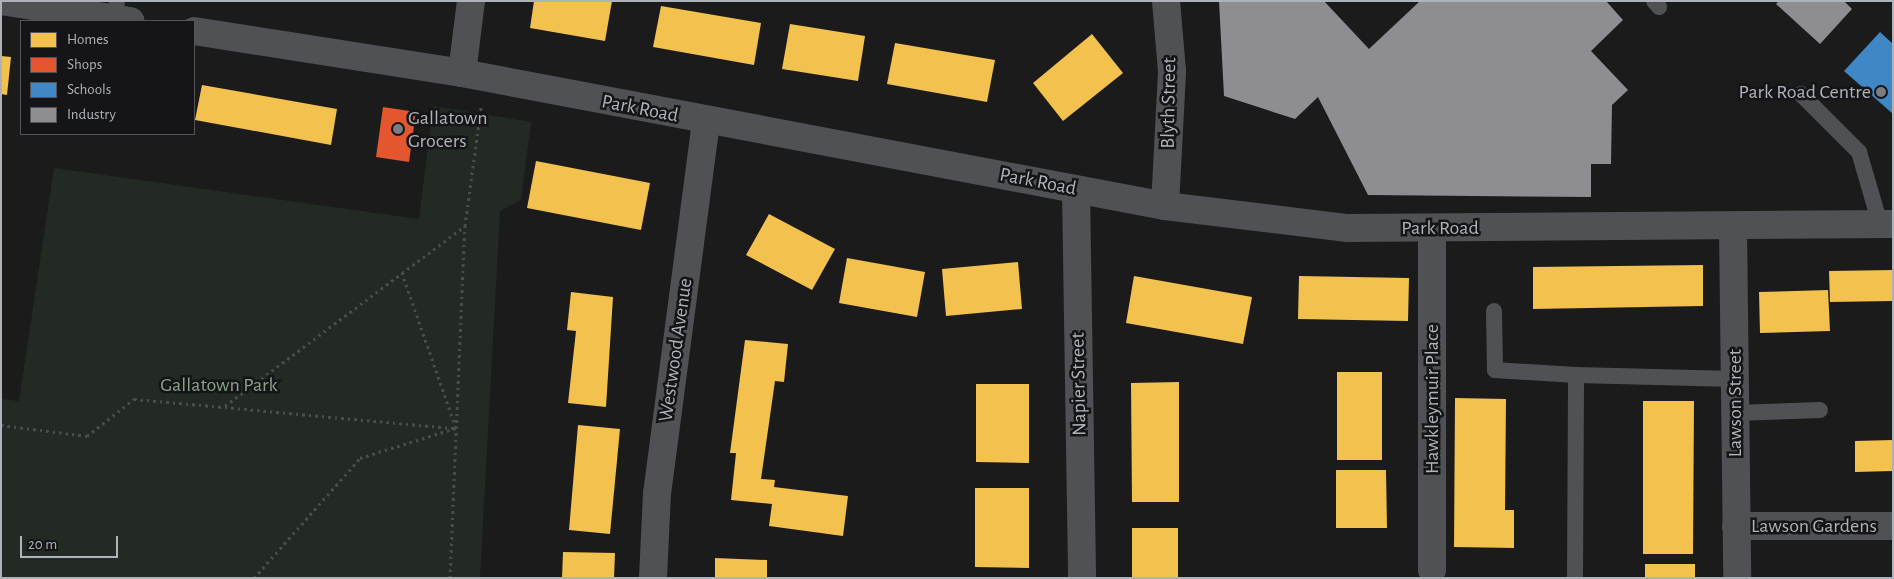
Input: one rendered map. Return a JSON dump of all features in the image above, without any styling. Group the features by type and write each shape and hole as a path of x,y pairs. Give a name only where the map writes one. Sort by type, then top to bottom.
{"street":[{"path":"1,1 120,14"},
{"path":"471,1 474,76"},
{"name":"Blyth Street","path":"1165,206 1172,71 1166,1"},
{"name":"Park Road","path":"195,31 474,76 706,123 1165,206 1348,228 1733,228 1886,224"},
{"name":"Westwood Avenue","path":"653,578 657,494 706,123"},
{"name":"Napier Street","path":"1076,190 1082,578"},
{"name":"Hawkleymuir Place","path":"1432,228 1432,570"},
{"name":"Lawson Street","path":"1733,228 1737,578"},
{"name":"Lawson Gardens","path":"1736,526 1893,526"}],"lane":[{"path":"1801,94 1859,152 1886,224"},
{"path":"1494,311 1495,370 1576,375 1735,379"},
{"path":"1575,578 1576,375"},
{"path":"1735,413 1820,410"}],"path":[{"path":"450,578 465,226 474,76"},
{"path":"224,407 465,226"},
{"path":"402,273 456,428"},
{"path":"1,425 87,436 134,399 456,428"},
{"path":"254,578 360,458 456,428"}],"green space":[{"name":"Gallatown Park","path":"433,106 531,122 521,200 500,211 480,578 1,578 1,399 19,401 54,168 419,219"}],"building: Homes":[{"path":"534,1 612,1 605,41 530,28"},
{"path":"661,6 761,23 754,65 653,47"},
{"path":"790,24 865,36 858,81 782,69"},
{"path":"1092,34 1123,73 1063,121 1033,83"},
{"path":"895,43 995,60 987,102 887,84"},
{"path":"1,56 11,57 7,95 1,94"},
{"path":"202,85 337,109 331,145 195,120"},
{"path":"536,161 650,183 641,230 527,208"},
{"path":"769,214 835,249 812,290 746,255"},
{"path":"847,258 925,272 917,317 839,303"},
{"path":"1018,262 1022,309 946,316 942,269"},
{"path":"1703,265 1703,306 1533,309 1533,267"},
{"path":"1893,270 1893,301 1830,302 1829,271"},
{"path":"1134,276 1252,297 1243,344 1126,323"},
{"path":"1299,276 1409,278 1408,321 1298,319"},
{"path":"1828,290 1830,331 1760,333 1759,292"},
{"path":"571,292 613,297 606,407 568,403 576,331 567,330"},
{"path":"745,340 788,344 784,382 775,381 761,479 775,480 774,487 848,496 843,536 769,526 772,504 731,500 736,453 730,453"},
{"path":"1337,372 1382,372 1382,460 1337,460"},
{"path":"1179,382 1179,502 1132,502 1131,383"},
{"path":"976,384 1029,384 1029,463 976,462"},
{"path":"1455,398 1506,399 1505,510 1514,510 1514,548 1454,547"},
{"path":"1643,401 1694,401 1693,554 1643,554"},
{"path":"578,425 620,429 610,534 569,530"},
{"path":"1893,440 1893,471 1855,472 1855,441"},
{"path":"1336,470 1386,470 1387,528 1336,528"},
{"path":"975,488 1029,488 1029,568 975,567"},
{"path":"1132,528 1178,528 1178,578 1132,578"},
{"path":"563,552 615,553 614,578 562,578"},
{"path":"715,558 767,560 767,578 715,578"},
{"path":"1645,564 1695,564 1695,578 1645,578"}],"building: Shops":[{"path":"383,107 416,112 409,162 376,157"}],"building: Schools":[{"name":"Park Road Centre","path":"1880,32 1893,44 1893,114 1844,71"}],"building: Industry":[{"path":"1219,1 1324,1 1369,49 1420,1 1606,1 1623,20 1591,51 1628,90 1612,105 1611,164 1591,164 1591,197 1368,195 1318,97 1295,119 1224,96"},
{"path":"1779,1 1844,1 1852,9 1820,44 1776,4"}],"place":[{"name":"Park Road Centre","path":"1881,92"},
{"name":"Gallatown Grocers","path":"398,129"}]}
